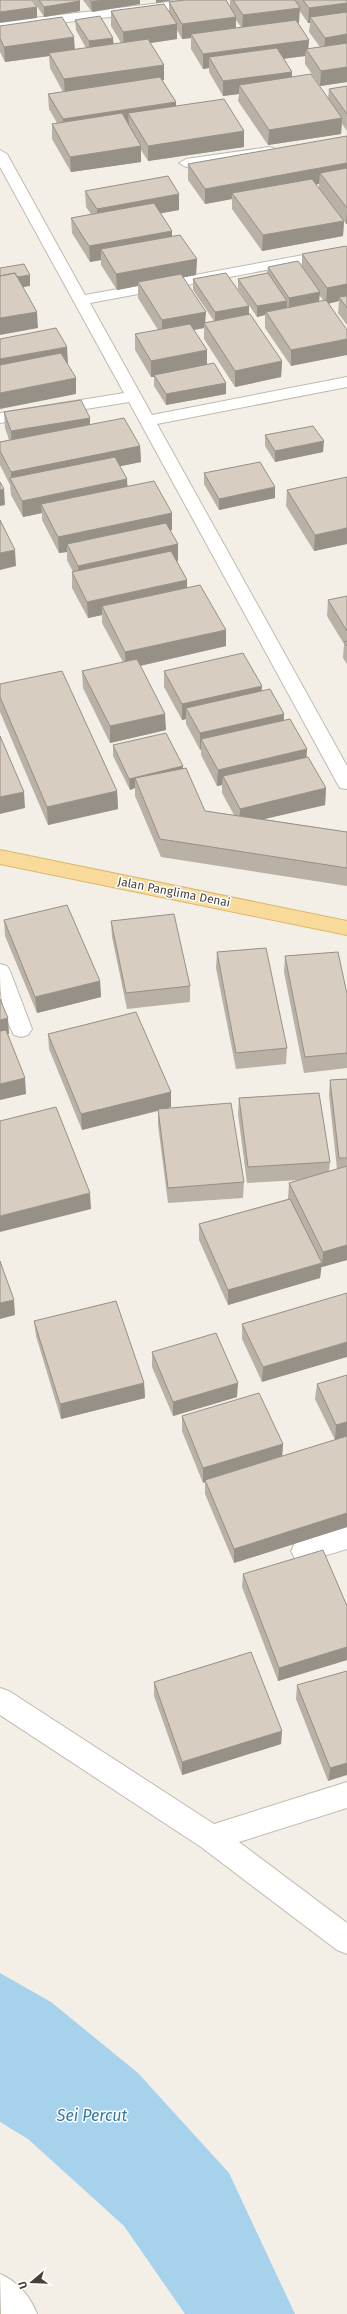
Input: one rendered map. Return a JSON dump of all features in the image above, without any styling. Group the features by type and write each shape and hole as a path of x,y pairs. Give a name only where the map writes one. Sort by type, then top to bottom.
{"main road":[{"name":"Jalan Panglima Denai","path":"0,857 347,928"}],"street":[{"path":"0,26 219,0"},
{"path":"186,163 286,148"},
{"path":"0,154 347,781"},
{"path":"81,300 347,251"},
{"path":"147,421 347,382"},
{"path":"0,418 133,396"},
{"path":"0,971 21,1030"},
{"path":"304,1551 347,1538"},
{"path":"0,1700 211,1838 347,1940"},
{"path":"211,1838 347,1795"},
{"path":"0,2289 22,2314"}],"water":[{"name":"Sei Percut","path":"0,1973 51,2002 138,2073 229,2173 295,2314 185,2314 124,2226 28,2139 0,2122"}],"building":[{"path":"0,0 32,0 37,7 0,12"},
{"path":"39,0 79,0 80,1 44,7"},
{"path":"90,0 102,0 91,2"},
{"path":"185,0 226,0 236,17 182,24 169,2"},
{"path":"233,0 295,0 300,8 243,15"},
{"path":"303,0 347,0 347,3 309,8"},
{"path":"164,4 177,24 123,32 111,11"},
{"path":"347,12 347,34 325,38 310,17"},
{"path":"100,16 113,38 89,41 75,20"},
{"path":"62,17 74,37 4,47 0,38 0,26"},
{"path":"296,20 309,40 203,54 191,34"},
{"path":"148,39 164,65 64,79 49,53"},
{"path":"347,43 347,67 321,71 306,49"},
{"path":"277,48 292,72 223,81 209,57"},
{"path":"311,74 342,118 269,130 239,85"},
{"path":"160,77 176,102 63,119 48,94"},
{"path":"347,86 347,114 329,89"},
{"path":"224,99 244,131 148,146 128,113"},
{"path":"122,113 141,146 70,157 52,124"},
{"path":"347,136 347,163 205,189 188,164"},
{"path":"347,168 347,208 320,173"},
{"path":"168,176 179,194 97,209 85,191"},
{"path":"312,179 344,221 263,235 232,193"},
{"path":"154,203 172,231 89,246 71,218"},
{"path":"180,235 197,259 116,274 101,249"},
{"path":"346,246 347,284 327,288 302,254"},
{"path":"298,261 320,292 289,298 268,267"},
{"path":"24,264 30,275 17,277 15,273 0,276 0,268"},
{"path":"15,273 37,312 0,318 0,276"},
{"path":"226,273 249,306 215,312 193,279"},
{"path":"268,273 287,301 257,306 238,279"},
{"path":"181,274 206,312 162,320 138,282"},
{"path":"347,296 347,308 339,297"},
{"path":"326,300 347,330 347,339 291,350 266,312"},
{"path":"250,314 282,361 235,371 204,323"},
{"path":"190,324 207,350 151,361 135,334"},
{"path":"56,328 67,347 0,359 0,339"},
{"path":"61,353 76,378 0,393 0,365"},
{"path":"214,363 226,383 166,394 154,375"},
{"path":"81,400 90,418 11,431 4,412"},
{"path":"124,418 140,446 11,472 0,451 0,442"},
{"path":"313,426 324,441 275,451 265,435"},
{"path":"115,457 127,479 22,501 10,478"},
{"path":"260,462 275,487 219,499 204,473"},
{"path":"347,477 347,528 315,535 287,490"},
{"path":"154,481 172,513 58,537 41,504"},
{"path":"0,482 4,489 0,490"},
{"path":"0,520 15,550 0,553"},
{"path":"166,523 178,544 78,566 67,544"},
{"path":"171,551 187,580 87,602 72,572"},
{"path":"200,585 226,630 125,652 102,606"},
{"path":"347,596 347,631 328,600"},
{"path":"243,653 262,686 182,704 164,671"},
{"path":"137,659 165,714 110,726 82,671"},
{"path":"62,671 117,791 47,807 0,697 0,684"},
{"path":"270,689 284,714 200,733 186,708"},
{"path":"290,719 307,749 218,770 201,739"},
{"path":"166,733 183,766 129,779 113,745"},
{"path":"0,736 24,792 0,797"},
{"path":"308,757 326,788 240,809 223,776"},
{"path":"186,768 205,811 347,832 347,868 160,839 135,778"},
{"path":"67,905 100,981 35,997 4,920"},
{"path":"174,914 190,986 126,993 111,921"},
{"path":"266,948 287,1048 236,1053 217,952"},
{"path":"338,952 347,994 347,1053 305,1057 285,956"},
{"path":"0,999 8,1018 0,1020"},
{"path":"136,1012 171,1092 81,1114 48,1034"},
{"path":"6,1030 25,1078 0,1084 0,1031"},
{"path":"347,1079 347,1158 339,1158 330,1080"},
{"path":"319,1093 330,1162 248,1167 239,1098"},
{"path":"231,1103 244,1182 168,1188 158,1109"},
{"path":"56,1107 90,1193 0,1216 0,1121"},
{"path":"347,1166 347,1245 323,1252 289,1183"},
{"path":"290,1199 322,1263 228,1290 199,1224"},
{"path":"0,1261 14,1300 0,1303"},
{"path":"347,1293 347,1342 263,1367 242,1324"},
{"path":"116,1301 144,1383 60,1404 34,1321"},
{"path":"216,1333 238,1383 173,1402 152,1352"},
{"path":"347,1375 347,1422 336,1425 317,1384"},
{"path":"259,1393 283,1444 203,1468 182,1416"},
{"path":"347,1436 347,1513 234,1549 205,1480"},
{"path":"323,1550 347,1606 347,1647 279,1668 243,1574"},
{"path":"251,1652 282,1731 182,1762 154,1682"},
{"path":"347,1671 347,1763 330,1768 297,1685"}]}
